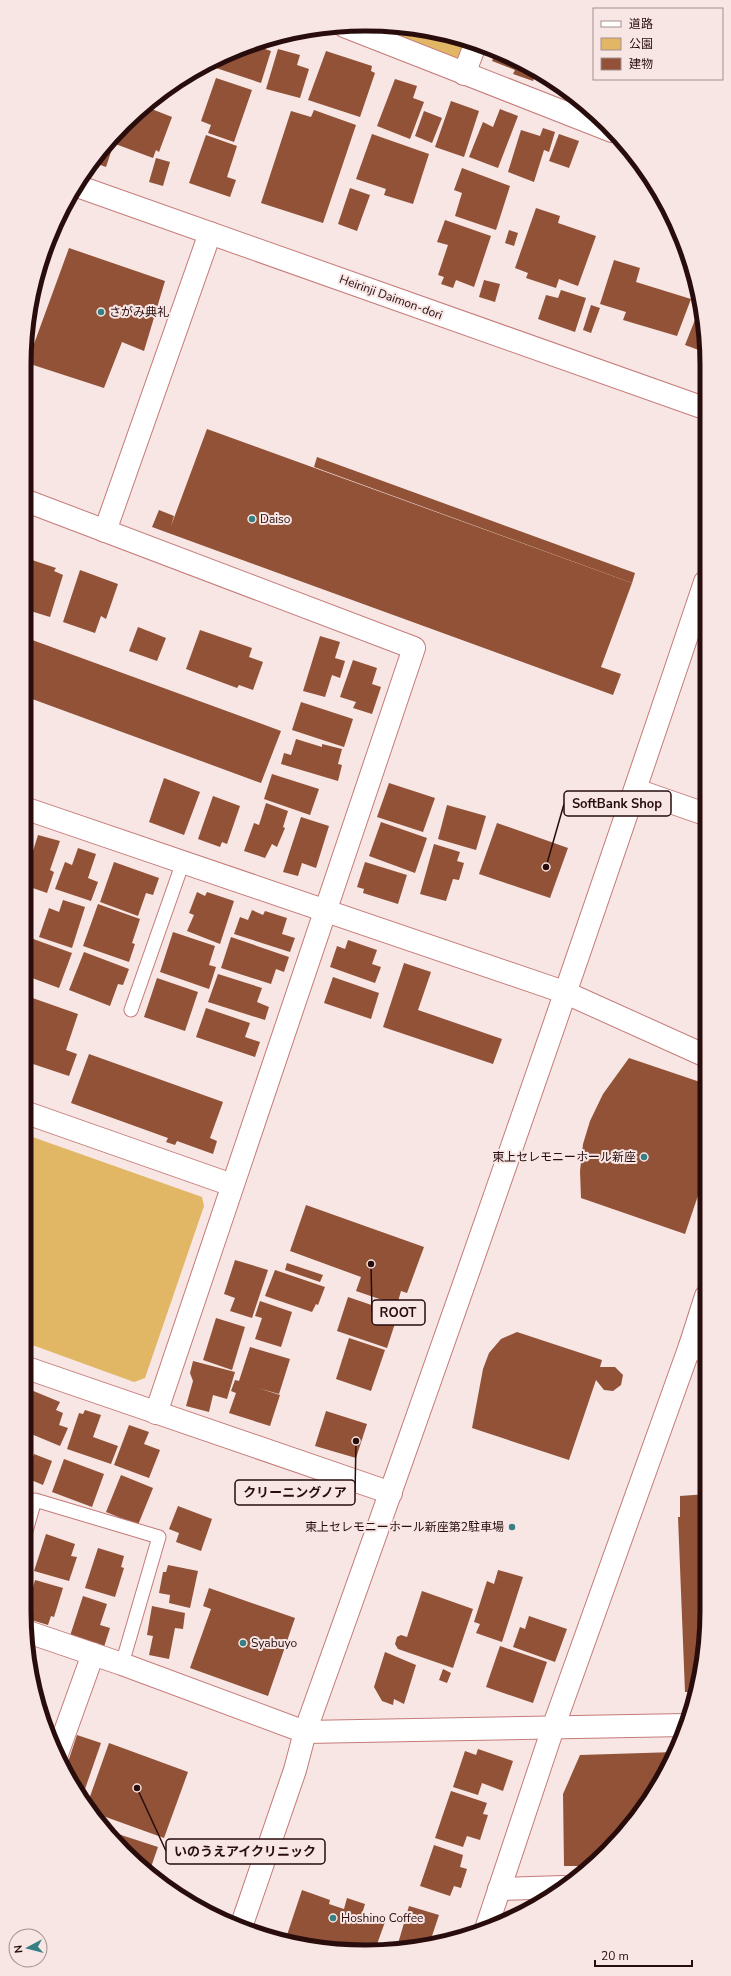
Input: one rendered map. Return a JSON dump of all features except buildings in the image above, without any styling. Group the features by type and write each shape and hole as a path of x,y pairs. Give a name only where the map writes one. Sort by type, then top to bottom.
{"street":[{"path":"357,31 599,126"},
{"path":"464,74 473,49"},
{"name":"Heirinji Daimon-dori","path":"82,188 700,407"},
{"path":"105,531 210,233"},
{"path":"31,503 414,648 156,1413"},
{"path":"243,1922 295,1770 305,1732 391,1493 564,992 636,790 700,597"},
{"path":"636,790 700,812"},
{"path":"31,810 564,992 700,1053"},
{"path":"31,1114 232,1185"},
{"path":"488,1922 553,1728 698,1349 700,1336"},
{"path":"31,1369 391,1493"},
{"path":"32,1633 122,1664 305,1732 680,1725"},
{"path":"60,1747 93,1654"},
{"path":"499,1889 553,1887"}],"lane":[{"path":"131,1010 183,862"},
{"path":"31,1514 35,1500 159,1537 122,1664"}],"green space":[{"path":"357,31 387,32 431,37 473,49 464,74"},
{"path":"31,1136 202,1197 204,1206 145,1378 134,1382 31,1345"}],"place":[{"name":"さがみ典礼","path":"101,312"},
{"name":"Daiso","path":"252,519"},
{"name":"SoftBank Shop","path":"546,867"},
{"name":"東上セレモニーホール新座","path":"644,1157"},
{"name":"ROOT","path":"371,1264"},
{"name":"クリーニングノア","path":"356,1441"},
{"name":"東上セレモニーホール新座第2駐車場","path":"512,1527"},
{"name":"Syabuyo","path":"243,1643"},
{"name":"いのうえアイクリニック","path":"137,1788"},
{"name":"Hoshino Coffee","path":"333,1918"}]}
